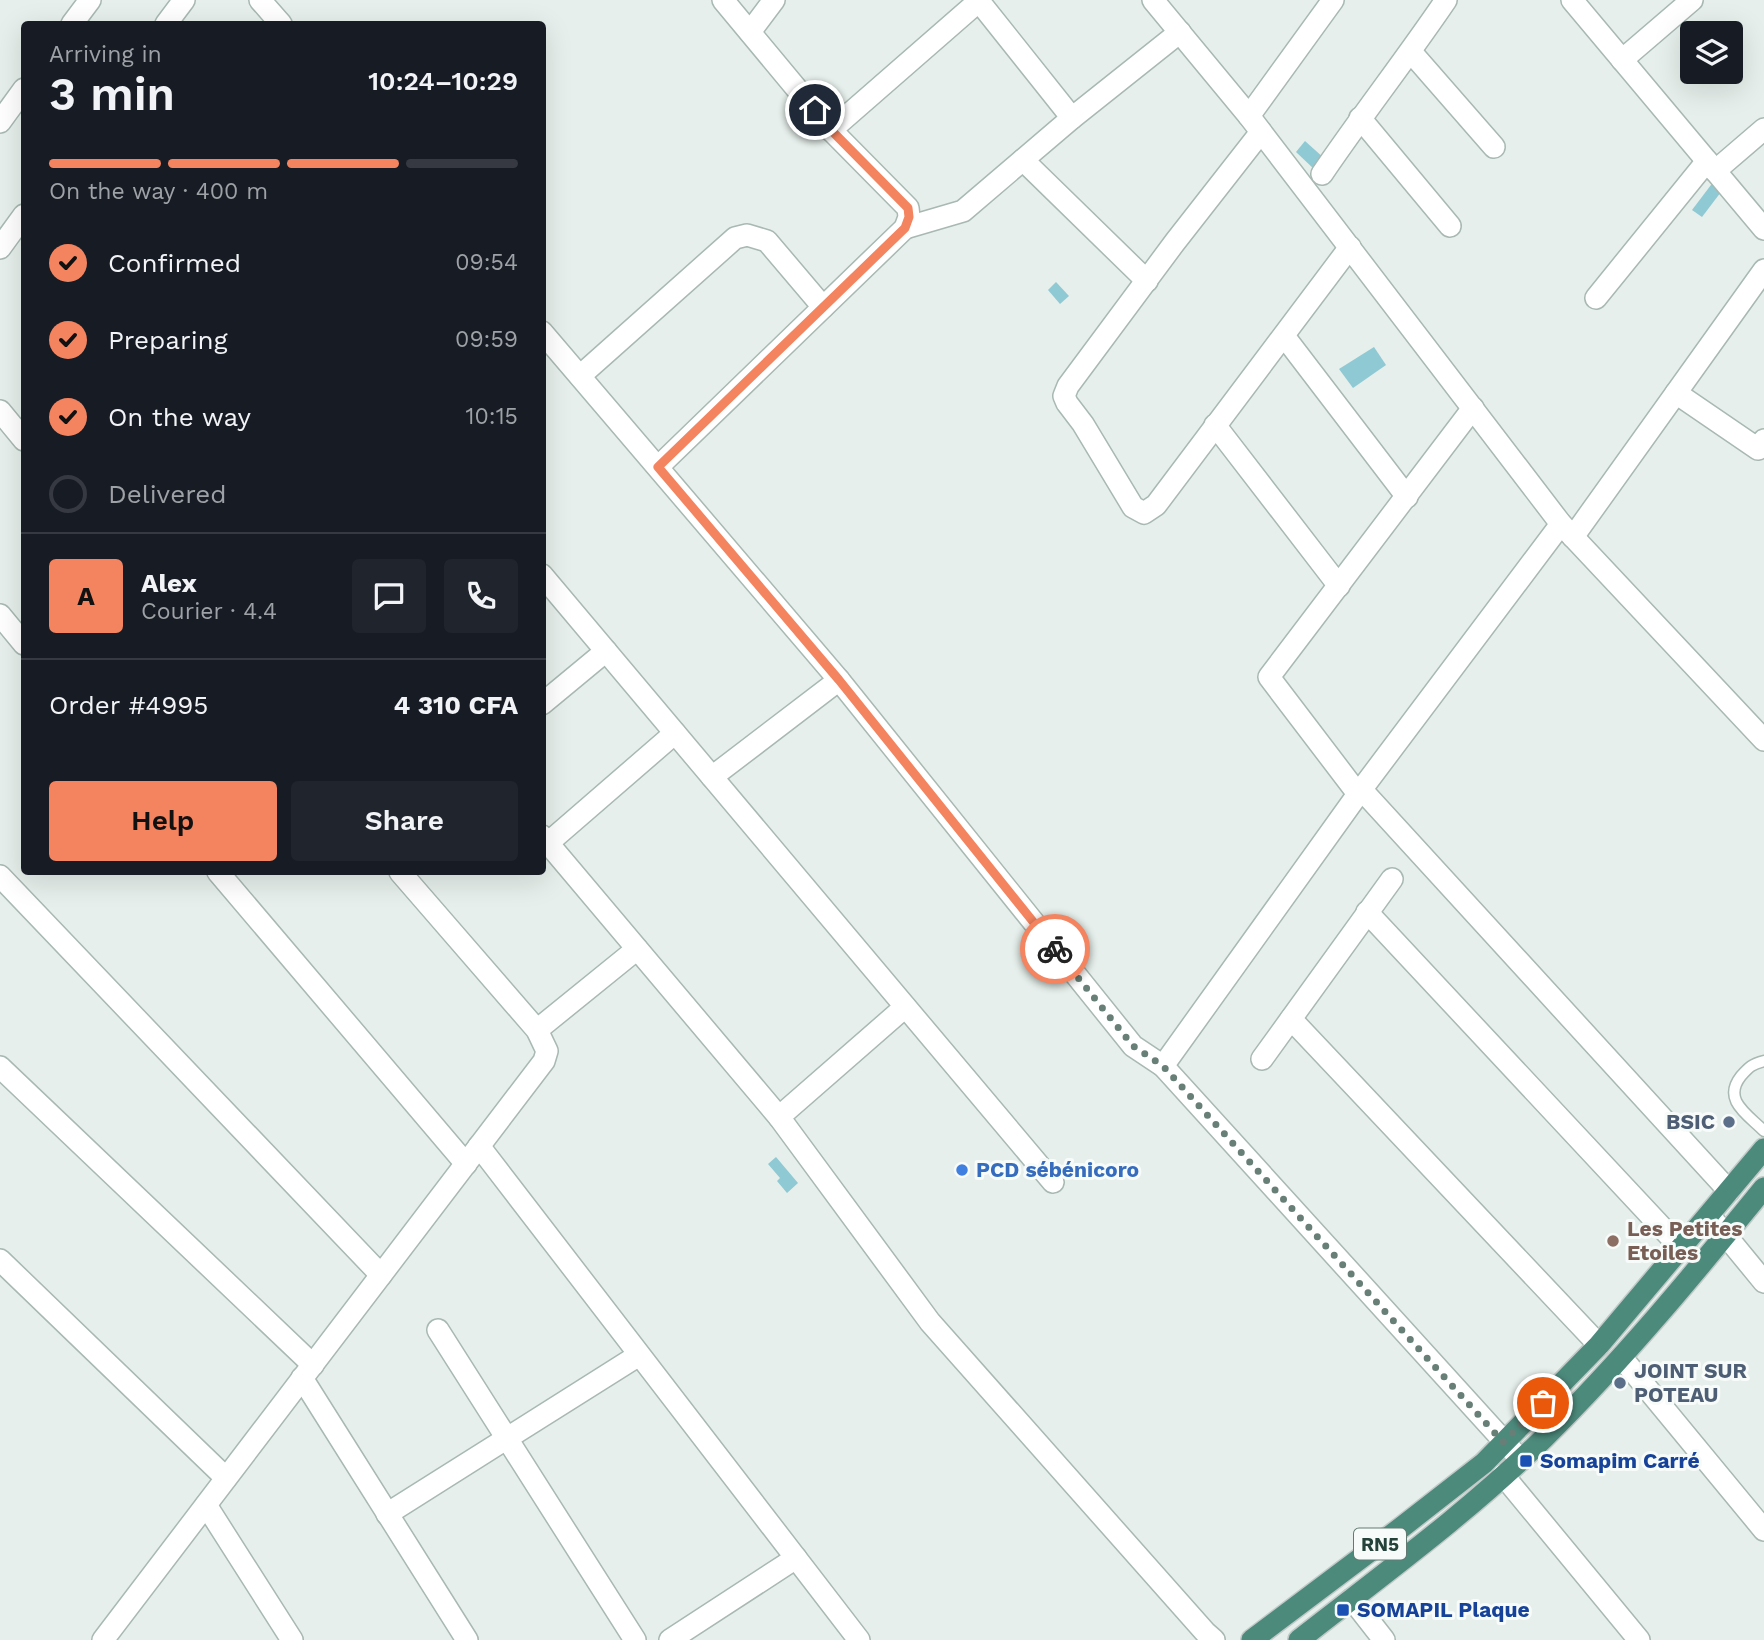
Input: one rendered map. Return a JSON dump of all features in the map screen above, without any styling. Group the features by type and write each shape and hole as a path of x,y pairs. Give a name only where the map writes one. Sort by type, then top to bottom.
{"highway":[{"name":"RN5","path":"1252,1640 1484,1463 1600,1345 1764,1149"},
{"name":"RN5","path":"1299,1640 1419,1548 1521,1460 1622,1358 1764,1188"}],"street":[{"path":"168,21 184,0"},
{"path":"260,0 278,21"},
{"path":"658,467 905,228 909,217 908,208 831,130 723,0"},
{"path":"750,32 774,0"},
{"path":"831,130 979,0 1072,118"},
{"path":"1153,0 1255,124 1567,530 1764,740"},
{"path":"1333,0 1255,124 1146,281 1068,386 1065,396 1067,403 1083,424 1133,507 1144,513 1156,505 1350,247"},
{"path":"1322,174 1446,0"},
{"path":"1572,0 1764,229"},
{"path":"1622,60 1692,0"},
{"path":"74,21 88,1"},
{"path":"905,228 963,211 1072,118 1180,32"},
{"path":"1411,51 1494,148"},
{"path":"0,122 21,93"},
{"path":"1360,118 1450,226"},
{"path":"1596,298 1711,166 1764,129"},
{"path":"1023,160 1146,281"},
{"path":"0,248 21,221"},
{"path":"580,376 735,237 747,235 767,241 823,307"},
{"path":"1163,1066 1359,792 1676,393 1764,270"},
{"path":"1284,336 1407,497"},
{"path":"546,337 839,680 1133,1046 1163,1066 1521,1460"},
{"path":"1676,393 1758,449 1764,440"},
{"path":"1473,408 1269,677 1359,792 1729,1191"},
{"path":"0,411 21,436"},
{"path":"1215,425 1339,586"},
{"path":"546,580 1053,1182"},
{"path":"0,615 21,640"},
{"path":"546,701 606,651"},
{"path":"712,777 839,680"},
{"path":"546,838 675,733"},
{"path":"546,840 779,1118 930,1322 1214,1640"},
{"path":"221,875 466,1164"},
{"path":"107,1638 544,1061 547,1051 537,1030 403,875"},
{"path":"0,876 381,1275"},
{"path":"1262,1059 1392,879"},
{"path":"1367,912 1681,1248"},
{"path":"537,1030 637,949"},
{"path":"779,1118 905,1007"},
{"path":"1291,1019 1600,1345"},
{"path":"0,1067 308,1371 387,1514 467,1640"},
{"path":"479,1146 859,1640"},
{"path":"1709,1215 1764,1282"},
{"path":"0,1260 226,1478"},
{"path":"438,1330 635,1640"},
{"path":"387,1514 639,1355"},
{"path":"1622,1358 1764,1530"},
{"path":"1503,1475 1639,1640"},
{"path":"206,1505 292,1640"},
{"path":"670,1640 796,1558"},
{"path":"1352,1599 1384,1640"}],"lane":[{"path":"1764,1061 1751,1064 1734,1085 1733,1092 1736,1103 1764,1131"}],"water":[{"path":"1305,141 1325,159 1315,170 1296,152"},
{"path":"1714,181 1724,188 1702,217 1692,210"},
{"path":"1056,282 1069,296 1060,304 1048,290"},
{"path":"1374,347 1386,365 1353,388 1339,369"},
{"path":"776,1157 798,1183 787,1193 777,1181 780,1178 768,1164"}],"way so far":[{"path":"1055,949 1133,1046 1163,1066 1503,1442 1543,1403"}],"place":[{"name":"BSIC","path":"1729,1122"},
{"name":"PCD sébénicoro","path":"962,1170"},
{"name":"Les Petites Etoiles","path":"1613,1241"},
{"name":"JOINT SUR POTEAU","path":"1620,1383"},
{"name":"Somapim Carré","path":"1526,1461"},
{"name":"SOMAPIL Plaque","path":"1343,1610"}],"route":[{"path":"815,110 831,130 908,208 909,217 905,228 658,467 839,680 1055,949"}]}
